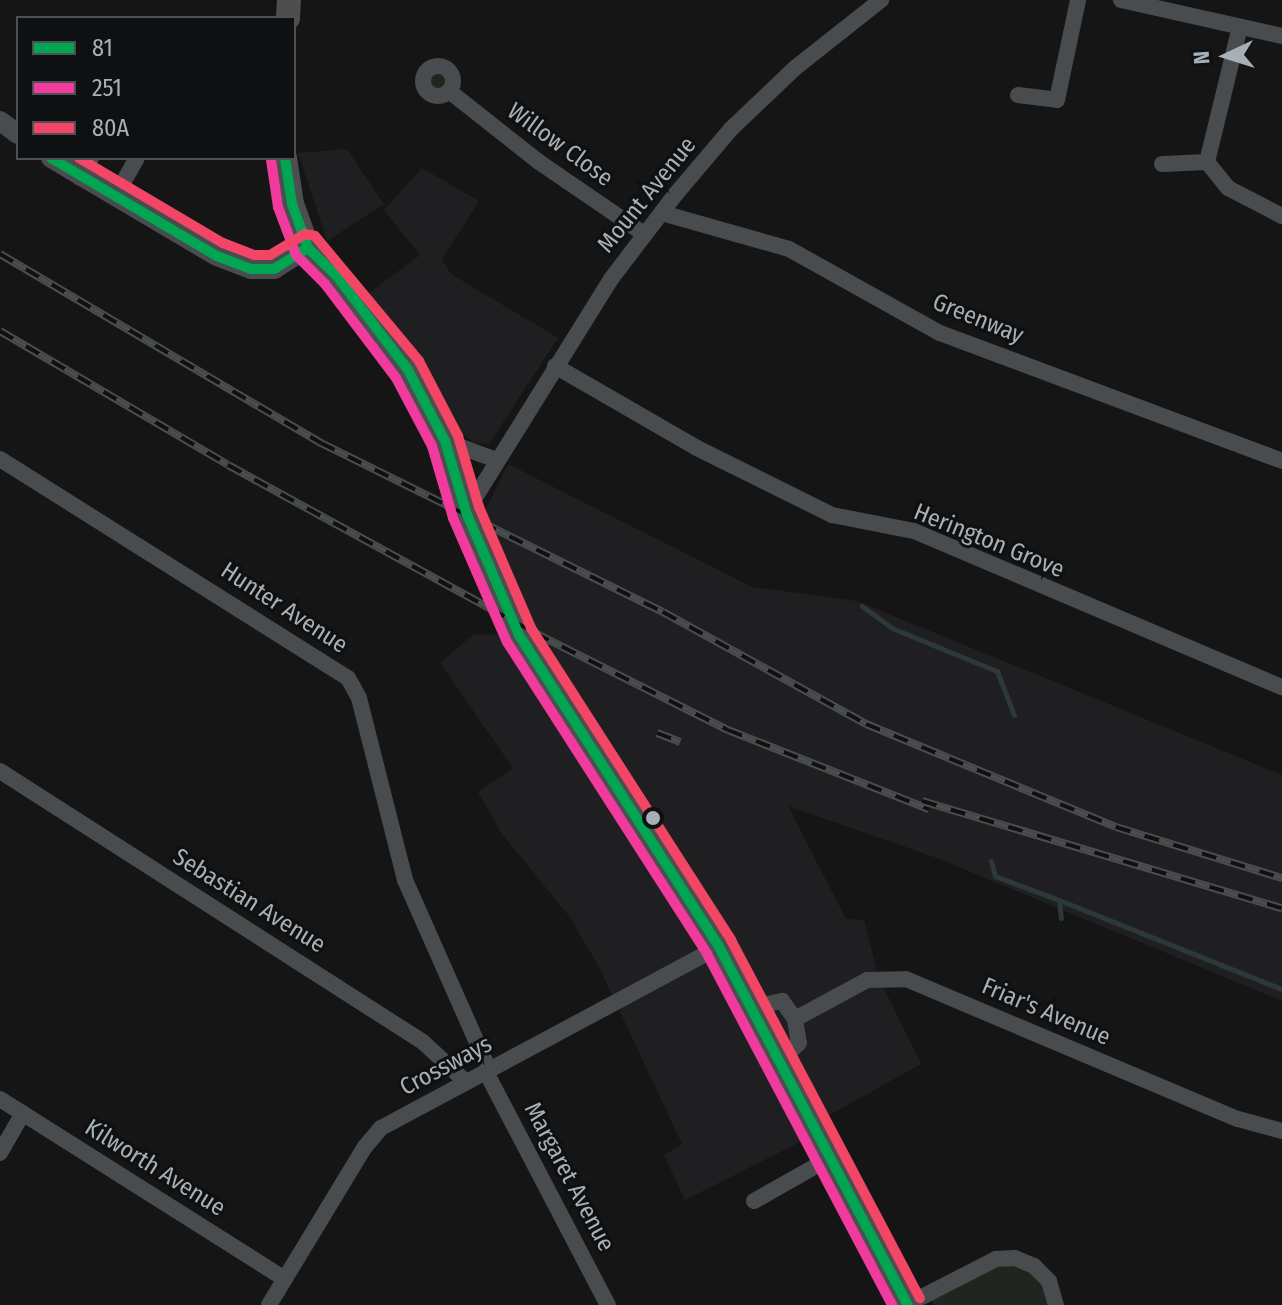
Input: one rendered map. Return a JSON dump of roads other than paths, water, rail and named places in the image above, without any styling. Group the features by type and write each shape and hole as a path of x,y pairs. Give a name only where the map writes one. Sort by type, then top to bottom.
{"main road":[{"path":"285,160 292,204 308,248 336,275 408,370 445,441 466,512 519,635 551,691 719,947 908,1305"}],"street":[{"name":"Mount Avenue","path":"466,512 494,459 644,234 731,129 795,68 881,0"},
{"path":"1018,95 1057,100 1078,0"},
{"path":"1121,0 1282,36"},
{"path":"1207,162 1240,27"},
{"name":"Willow Close","path":"449,91 539,162 644,234"},
{"path":"54,160 80,178 117,193 217,256 251,269 274,269 308,248"},
{"path":"80,178 90,160"},
{"path":"117,193 136,160"},
{"path":"1162,164 1207,162"},
{"path":"1207,162 1228,188 1282,216"},
{"name":"Greenway","path":"662,213 789,249 940,333 1282,461"},
{"name":"Herington Grove","path":"555,366 739,471 832,515 914,531 1282,687"},
{"path":"445,441 494,459"},
{"name":"Hunter Avenue","path":"0,459 348,678 359,698 405,880 487,1071"},
{"name":"Sebastian Avenue","path":"0,771 423,1042 465,1081"},
{"name":"Crossways","path":"269,1305 372,1137 465,1081 719,947"},
{"name":"Friar's Avenue","path":"795,1019 867,980 893,976 1238,1119 1282,1131"},
{"path":"753,1007 782,1001 795,1019 799,1043 781,1060"},
{"name":"Margaret Avenue","path":"487,1071 608,1305"},
{"name":"Kilworth Avenue","path":"0,1099 285,1279"},
{"path":"0,1153 23,1113"},
{"path":"754,1201 830,1158"},
{"path":"908,1305 996,1259 1015,1258 1034,1266 1049,1281 1056,1305"}],"waterway":[{"path":"862,606 894,629 997,671 1014,715"},
{"path":"991,861 995,876 1059,900 1061,918"},
{"path":"1059,900 1282,989"}],"railway":[{"path":"0,254 321,443 663,612 866,724 1116,827 1282,878"},
{"path":"0,331 228,465 535,633 728,730 929,809"},
{"path":"657,733 680,742"},
{"path":"922,801 1282,908"}]}
